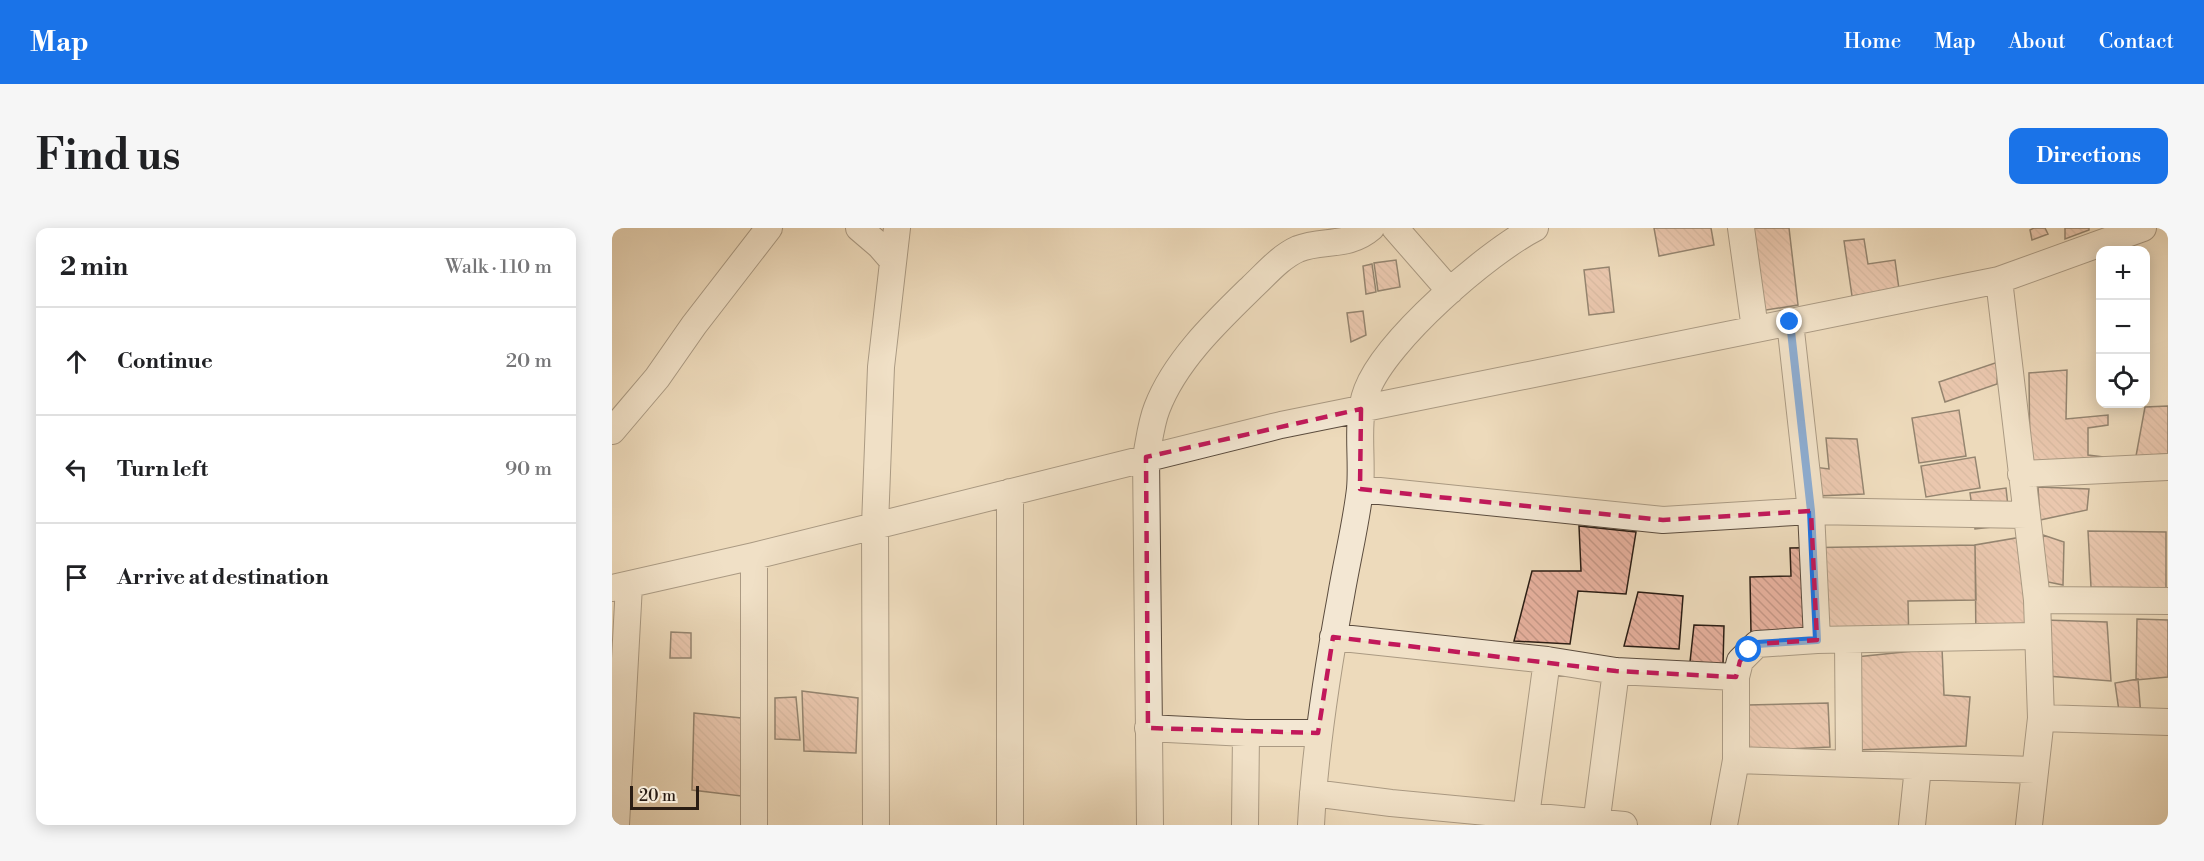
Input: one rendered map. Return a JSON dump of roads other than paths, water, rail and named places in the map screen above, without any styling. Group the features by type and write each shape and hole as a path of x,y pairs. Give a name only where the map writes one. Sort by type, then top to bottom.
{"street":[{"path":"612,431 657,378 694,325 769,228"},
{"path":"859,228 893,261"},
{"path":"876,825 875,525 881,367 897,228"},
{"path":"1150,825 1146,457 1156,410 1174,374 1220,318 1287,255 1300,248 1338,243 1363,235 1371,228"},
{"path":"1395,228 1450,291"},
{"path":"1311,825 1318,733 1360,489 1361,409 1367,388 1400,341 1450,291 1513,239 1535,228"},
{"path":"1741,228 1755,329"},
{"path":"616,825 620,586 754,556 1281,425 1999,279 2143,228"},
{"path":"1999,279 2037,600 2041,718 2029,825"},
{"path":"1790,322 1811,511 1817,640"},
{"path":"2021,474 2168,468"},
{"path":"1360,489 1663,520 1811,511 2026,515"},
{"path":"1010,492 1010,825"},
{"path":"754,556 754,825"},
{"path":"2037,600 2168,601"},
{"path":"1724,825 1736,760 1736,677 1740,660 1757,644 1817,640 2037,636"},
{"path":"1333,637 1547,660 1616,671 1736,677"},
{"path":"1848,640 1849,764"},
{"path":"1526,816 1547,660"},
{"path":"1596,824 1616,671"},
{"path":"2041,718 2168,722"},
{"path":"1148,728 1246,733 1318,733"},
{"path":"1245,825 1246,733"},
{"path":"1736,760 2034,770"},
{"path":"1912,825 1918,767"},
{"path":"1313,793 1391,803 1624,825"}]}
